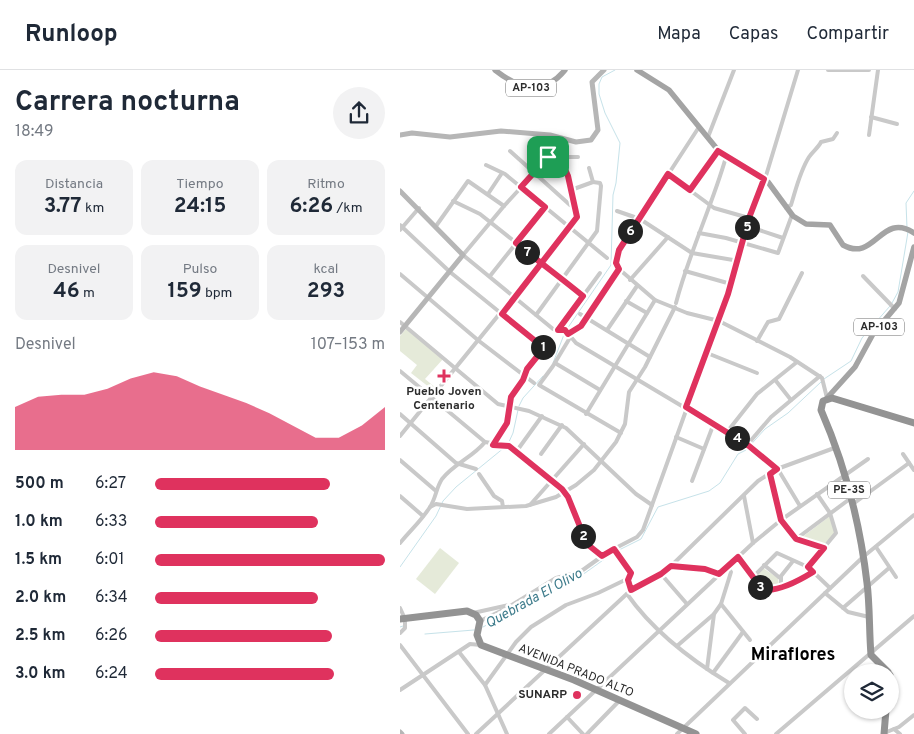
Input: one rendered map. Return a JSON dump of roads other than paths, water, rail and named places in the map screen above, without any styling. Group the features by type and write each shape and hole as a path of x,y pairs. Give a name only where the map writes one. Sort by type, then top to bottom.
{"highway":[{"path":"827,398 914,423"},
{"name":"PE-3S","path":"827,398 821,405 821,410 837,447 845,474 863,557 868,588 871,655"},
{"path":"403,621 467,611 473,612 482,646"},
{"name":"AVENIDA PRADO ALTO","path":"482,646 545,669 620,700 680,731 696,734"},
{"path":"871,655 880,664"},
{"path":"884,734 885,719"}],"main road":[{"name":"AP-103","path":"495,70 514,83 533,88 553,82 565,70"},
{"path":"400,135 412,132 450,137 501,131 540,134 576,142 591,140 598,130 592,82 604,70"},
{"path":"637,70 669,90 718,151 764,179 792,215 806,224 830,225 840,242 850,248 867,247 889,228 909,230"},
{"path":"400,190 463,255 400,332"},
{"name":"AP-103","path":"827,398 859,362 871,337 895,309 903,295 914,247"}],"street":[{"path":"708,137 734,70"},
{"path":"400,690 470,644 479,629 511,605 556,578 580,572 602,556 615,551 642,533 686,407 719,321 739,261 749,218 764,179 798,70"},
{"path":"828,70 869,70"},
{"path":"869,135 878,70"},
{"path":"871,117 897,124"},
{"path":"699,127 619,250 616,263 630,280 655,300 675,305 686,313 719,321 798,362 822,378 827,398"},
{"path":"786,208 791,205 800,177 810,155 817,150 822,142 833,139 837,133"},
{"path":"510,151 570,205 576,207"},
{"path":"690,190 718,151"},
{"path":"578,157 548,157 463,255 553,329 568,333 576,343 714,423 749,447 777,469 800,506"},
{"path":"430,507 439,504 467,508 530,505 565,492 585,478 602,460 621,433 626,418 629,392 650,357 675,305 685,271 711,205 726,157"},
{"path":"400,436 502,314 577,217 576,207 560,158"},
{"path":"486,164 521,187 607,258"},
{"path":"588,168 593,182"},
{"path":"488,194 502,173"},
{"path":"668,174 711,205 749,218"},
{"path":"436,226 468,181 504,206"},
{"path":"536,315 597,232 601,184 593,182 571,190"},
{"path":"453,202 475,211 583,296"},
{"path":"490,276 545,207"},
{"path":"419,208 401,227 450,272 544,348 527,369 510,399 506,427 493,445"},
{"path":"617,211 640,219 692,252 739,261"},
{"path":"699,233 742,242 778,253 792,215"},
{"path":"747,226 783,238"},
{"path":"630,280 668,236"},
{"path":"619,269 581,326 568,333 555,363 539,385 621,433"},
{"path":"685,271 731,284"},
{"path":"558,330 600,273"},
{"path":"400,274 479,341 534,383"},
{"path":"756,341 768,322 779,319 802,274"},
{"path":"863,276 895,309"},
{"path":"607,330 637,286"},
{"path":"586,414 655,300"},
{"path":"626,301 647,313"},
{"path":"580,314 650,357"},
{"path":"400,322 498,404 518,408 562,425 646,502 652,505"},
{"path":"707,353 758,373"},
{"path":"728,432 757,394 798,362"},
{"path":"555,363 600,390"},
{"path":"400,371 486,442 493,445 507,445 552,480 565,492 587,544 602,556"},
{"path":"749,447 761,426 791,400 822,378"},
{"path":"776,381 791,400"},
{"path":"400,414 456,463 476,468"},
{"path":"516,452 542,416"},
{"path":"692,481 714,423"},
{"path":"541,454 562,425"},
{"path":"676,437 704,449"},
{"path":"400,543 430,507 437,486 456,463 471,457 486,442"},
{"path":"530,505 584,444"},
{"path":"476,734 631,590 661,574 671,566 758,481 777,469 837,447"},
{"path":"903,454 914,470"},
{"path":"549,734 753,543 781,520 868,458"},
{"path":"400,460 436,491"},
{"path":"796,539 830,513 852,501 909,462"},
{"path":"479,474 492,495 502,500 504,507"},
{"path":"770,474 781,520 796,539 824,548"},
{"path":"808,567 836,533 830,513 817,494"},
{"path":"400,496 423,516"},
{"path":"744,496 753,543"},
{"path":"400,505 404,500"},
{"path":"680,731 863,557 914,515"},
{"path":"876,546 896,577"},
{"path":"615,551 631,573 628,580 631,590"},
{"path":"753,577 777,553 808,567 830,588"},
{"path":"738,557 762,589 767,590 781,586 802,579 813,572"},
{"path":"781,586 780,578 793,560"},
{"path":"764,565 780,578"},
{"path":"671,566 705,569 719,574"},
{"path":"676,646 714,614 721,604 731,572 728,566"},
{"path":"842,608 890,568"},
{"path":"661,574 687,604"},
{"path":"485,685 507,655 531,628 550,614 628,580"},
{"path":"825,593 842,608 858,616 869,617"},
{"path":"627,594 676,646 712,673 730,682"},
{"path":"721,604 750,640"},
{"path":"473,612 511,605"},
{"path":"400,608 406,628 400,633"},
{"path":"707,669 714,614"},
{"path":"776,734 871,655 914,616"},
{"path":"712,673 743,632"},
{"path":"470,644 482,646"},
{"path":"400,645 468,734"},
{"path":"400,655 406,651"},
{"path":"459,652 485,685 507,734"},
{"path":"587,734 620,700"},
{"path":"745,734 733,720 745,708 757,719"},
{"path":"884,734 914,715"},
{"path":"567,717 583,734"},
{"path":"894,729 900,734"}],"waterway":[{"path":"567,329 611,265 613,195 620,143 605,113 599,94 599,84 602,77 615,70"},
{"name":"Quebrada El Olivo","path":"907,228 906,203 914,191"},
{"name":"Quebrada El Olivo","path":"892,303 898,292 908,232"},
{"name":"Quebrada El Olivo","path":"824,379 851,361 862,338 890,306"},
{"path":"553,363 565,332"},
{"path":"519,406 523,398 543,376"},
{"name":"Quebrada El Olivo","path":"483,627 525,605 560,582 585,573 613,553 641,539 658,507 709,491 720,483 738,454 746,450 765,429 788,413 821,382"},
{"path":"508,444 513,433 518,410"},
{"path":"400,567 436,516 443,501 456,487 505,447"},
{"name":"Quebrada El Olivo","path":"425,634 474,630"}],"place":[{"name":"Pueblo Joven Centenario","path":"444,376"},
{"name":"SUNARP","path":"577,695"}],"district":[{"name":"Miraflores","path":"793,655"}]}
